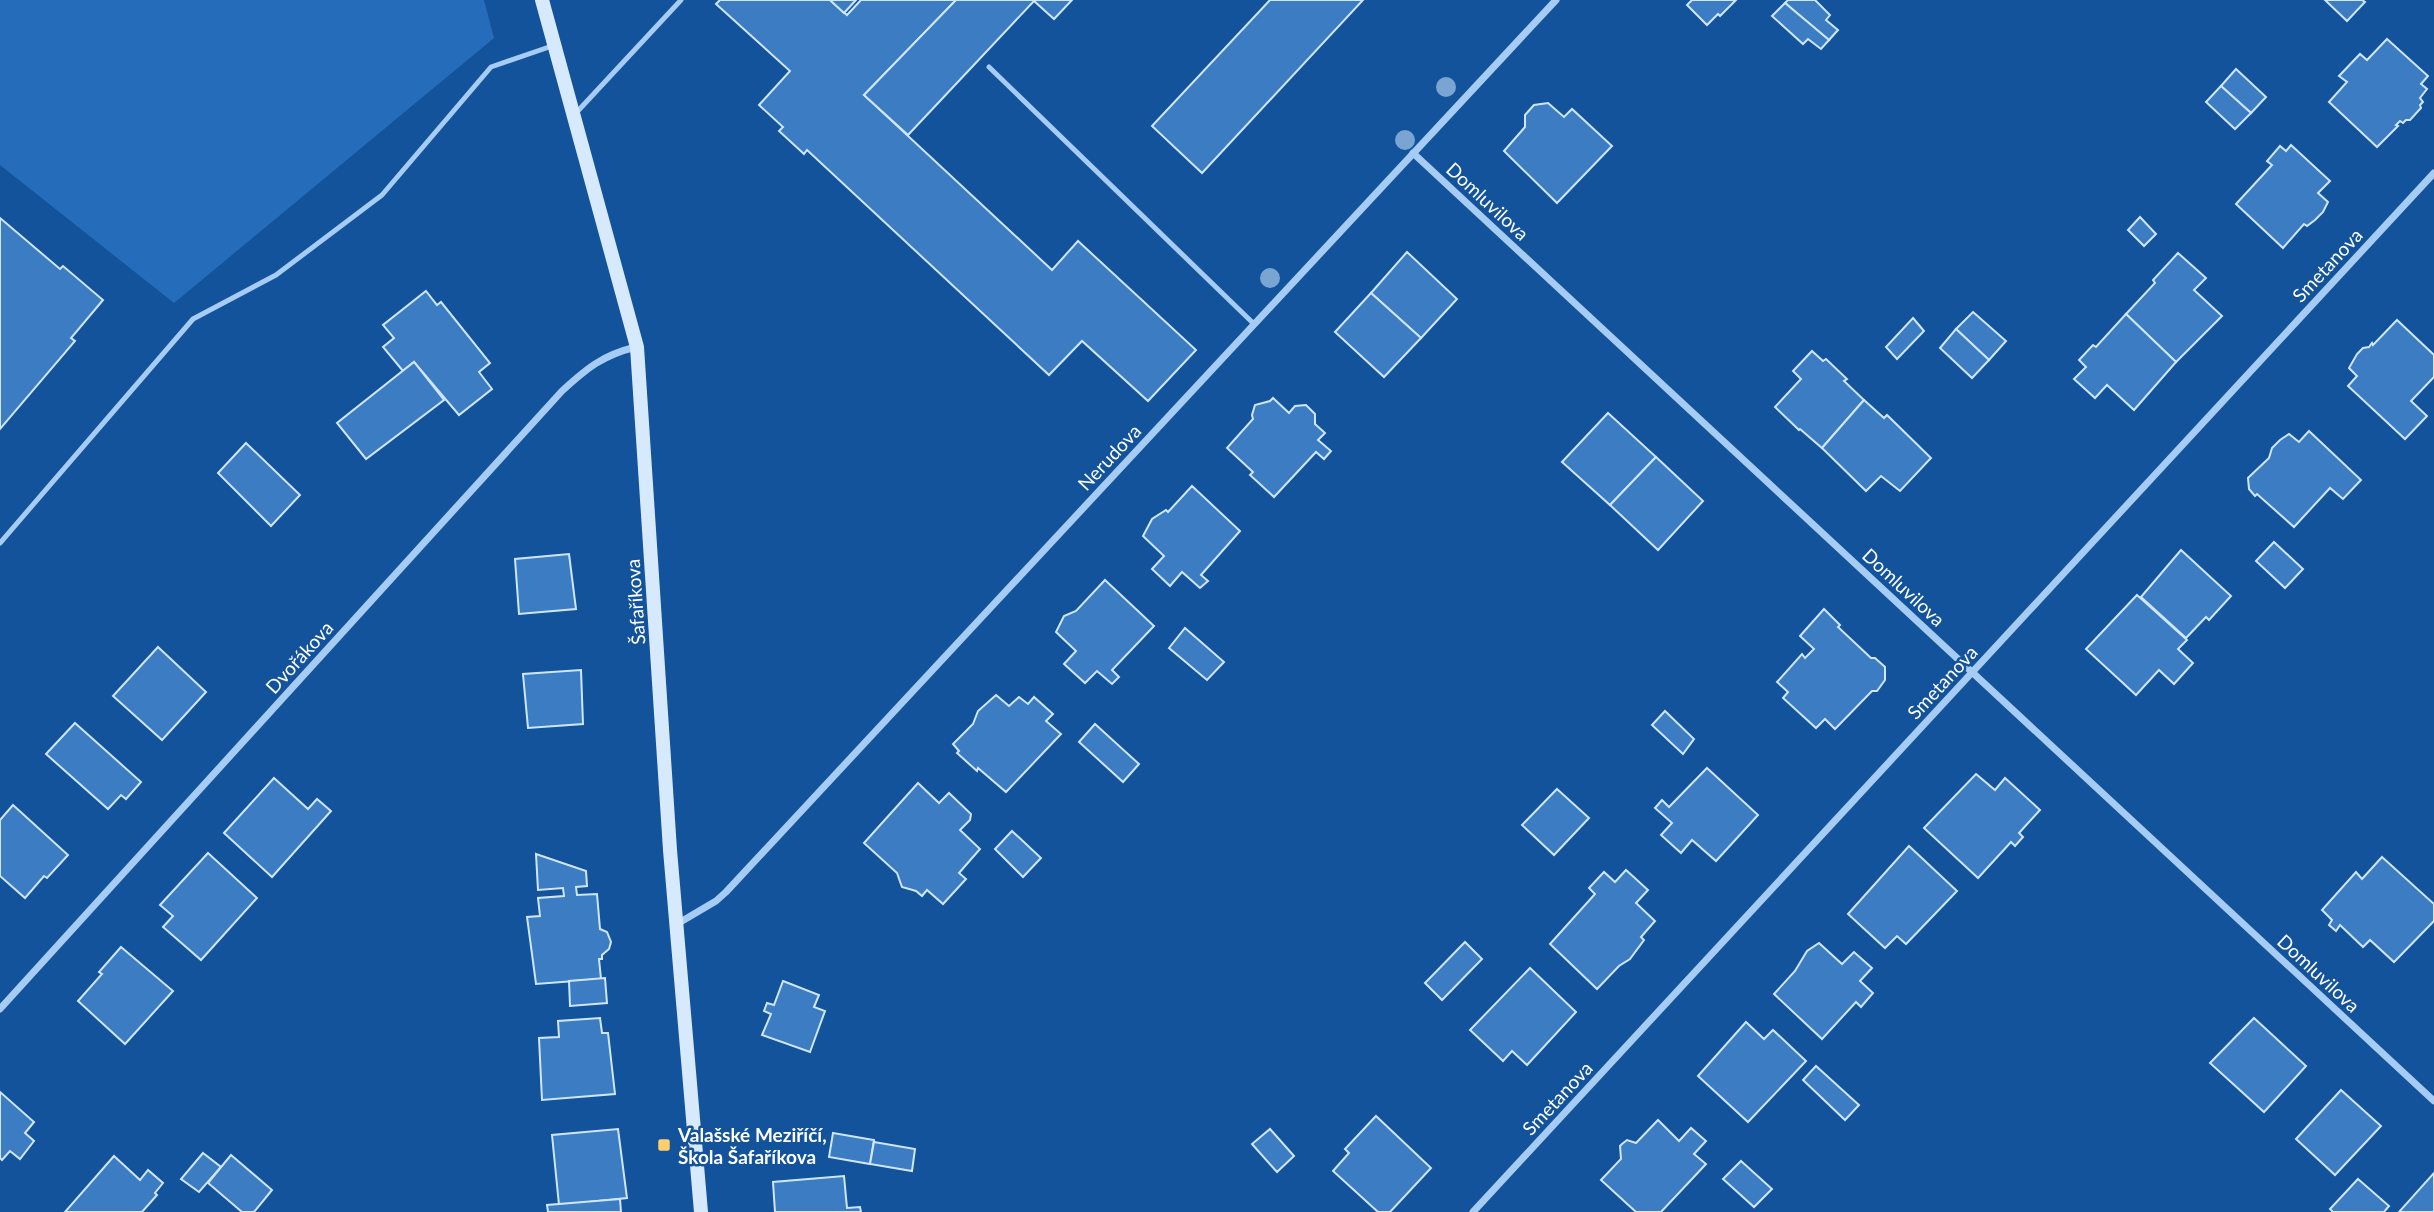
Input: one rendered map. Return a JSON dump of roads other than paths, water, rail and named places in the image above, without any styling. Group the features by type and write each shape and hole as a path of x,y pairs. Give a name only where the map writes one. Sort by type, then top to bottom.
{"street":[{"name":"Šafaříkova","path":"542,0 637,347 676,924 701,1212"},
{"name":"Nerudova","path":"676,924 716,901 726,892 1556,0"},
{"name":"Domluvilova","path":"1413,153 2434,1101"},
{"name":"Smetanova","path":"1473,1212 2434,173"},
{"name":"Dvořákova","path":"0,1009 562,391 598,361 611,354 637,347"}],"lane":[{"path":"575,115 681,0"},
{"path":"0,543 193,319 276,275 382,195 491,68 555,45"},
{"path":"989,67 1254,324"}],"place":[{"name":"Valašské Meziříčí, Škola Šafaříkova","path":"664,1145"}]}
